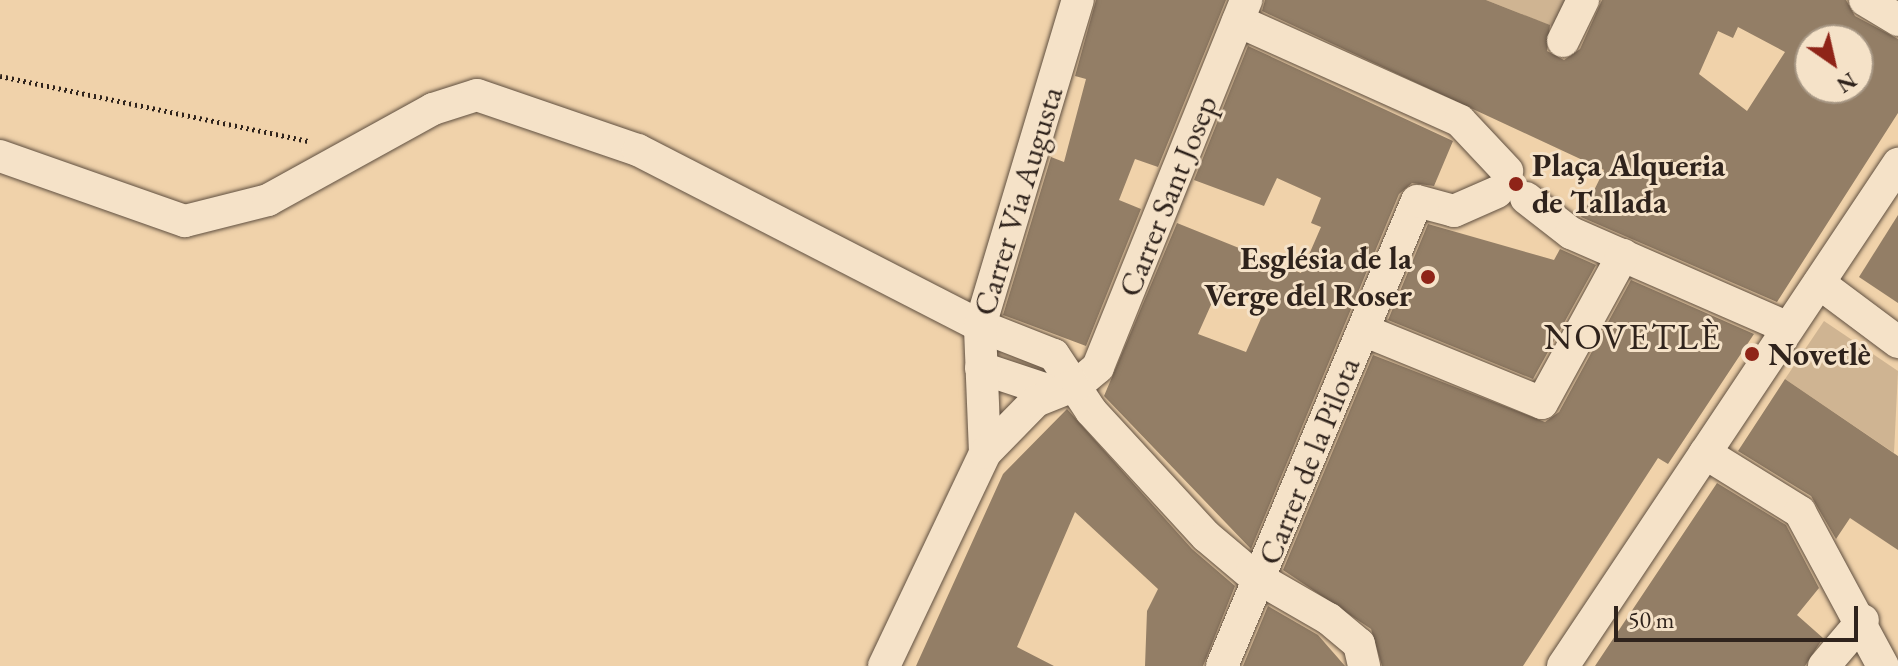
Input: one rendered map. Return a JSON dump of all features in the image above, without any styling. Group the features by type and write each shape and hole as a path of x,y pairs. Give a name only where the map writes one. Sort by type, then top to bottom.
{"street":[{"name":"Carrer Via Augusta","path":"985,453 980,326 1078,0"},
{"path":"1563,41 1583,0"},
{"path":"1865,0 1898,20"},
{"path":"1242,10 1460,121 1510,187 1571,233 1788,328"},
{"name":"Carrer Sant Josep","path":"985,453 1106,353 1242,10"},
{"path":"0,156 185,221 268,200 458,99 496,101 682,169 980,326 1054,355 1066,388 1206,536 1260,579 1359,644 1364,666"},
{"path":"1563,666 1788,328 1830,291 1898,164"},
{"name":"Carrer de la Pilota","path":"1222,666 1417,201 1454,211 1510,187"},
{"path":"1363,330 1542,403 1623,255"},
{"path":"1830,291 1898,342"},
{"path":"981,368 1066,388"},
{"path":"884,666 985,453"},
{"path":"1705,453 1800,512 1817,553 1863,620 1883,666"},
{"path":"1863,620 1898,634"},
{"path":"1824,666 1863,620"}],"path":[{"path":"0,76 358,153"}],"shaded area":[{"path":"1486,0 1571,0 1557,28"},
{"path":"1824,321 1898,371 1894,453 1785,379"}],"building":[{"path":"1096,0 1226,0 1158,167 1135,159 1119,200 1141,209 1086,346 1003,315 1051,157 1064,162 1086,79 1075,76"},
{"path":"1265,0 1486,0 1550,25 1547,51 1564,60 1580,49 1602,0 1846,0 1855,16 1870,24 1794,24 1794,104 1874,104 1874,26 1898,39 1898,113 1777,302 1581,217 1604,170 1262,11","holes":["1738,27 1785,52 1747,111 1699,74 1718,31 1733,38"]},
{"path":"1248,46 1453,141 1434,186 1412,183 1399,194 1251,549 1104,396 1177,223 1301,273 1321,227 1311,223 1321,198 1277,178 1264,206 1194,180","holes":["1219,287 1266,307 1246,352 1198,334"]},
{"path":"1898,215 1898,303 1859,277"},
{"path":"1428,224 1554,260 1560,249 1596,265 1533,379 1388,320"},
{"path":"1631,280 1754,334 1668,464 1658,458 1523,666 1382,666 1371,629 1283,570 1373,355 1545,422 1559,412"},
{"path":"1785,379 1898,456 1898,550 1850,518 1836,539 1811,496 1738,451"},
{"path":"1067,409 1192,549 1235,586 1203,666 1145,666 1147,611 1158,589 1075,512 1017,647 1054,666 916,666 1003,474"},
{"path":"1717,483 1786,525 1819,588 1797,615 1823,638 1805,666 1595,666"},
{"path":"1268,606 1318,635 1345,666 1243,666"}],"place":[{"name":"Plaça Alqueria de Tallada","path":"1516,184"},
{"name":"Església de la Verge del Roser","path":"1428,277"},
{"name":"Novetlè","path":"1752,354"}],"district":[{"name":"NOVETLÈ","path":"1633,337"}]}
